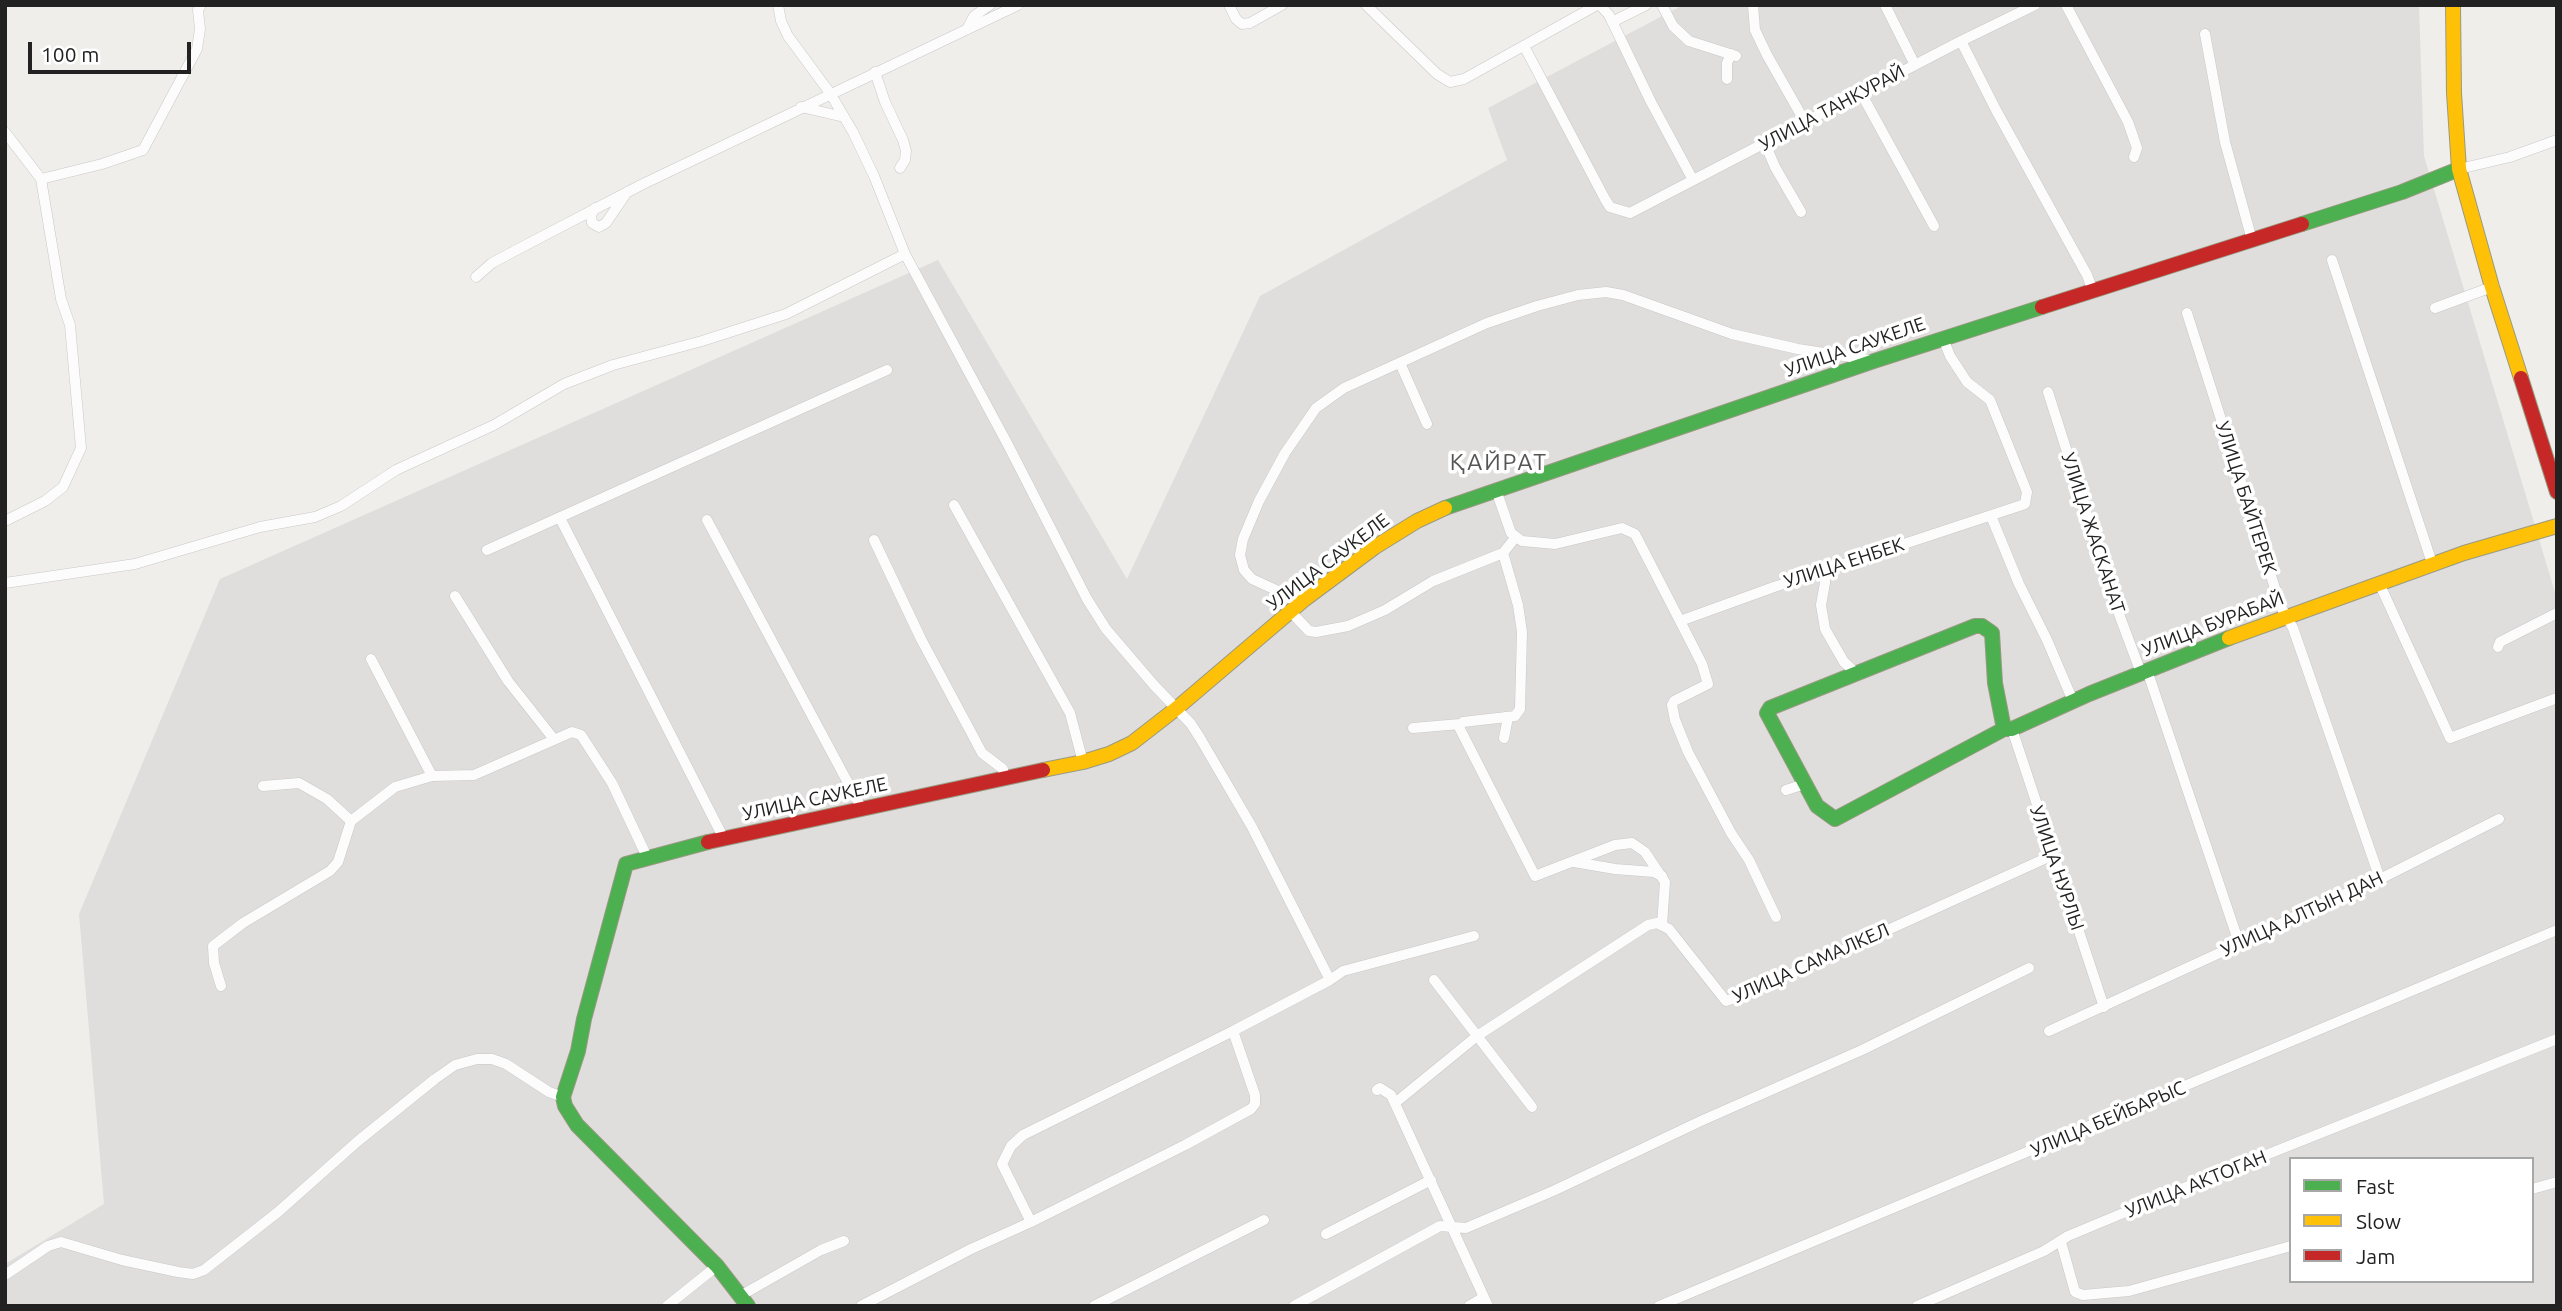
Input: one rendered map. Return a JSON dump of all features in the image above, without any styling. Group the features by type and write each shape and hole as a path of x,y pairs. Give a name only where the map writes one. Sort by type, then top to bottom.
{"street":[{"path":"476,277 492,263 627,191 1018,5"},
{"path":"1229,5 1236,19 1242,24 1250,23 1282,5"},
{"path":"1366,5 1437,74 1450,82 1464,79 1599,5 1612,22 1693,180"},
{"path":"1612,22 1646,5"},
{"path":"1662,5 1673,26 1689,41 1733,55 1727,63 1727,79"},
{"path":"1753,5 1755,30 1805,122"},
{"path":"1885,5 1915,65"},
{"name":"УЛИЦА ТАНКУРАЙ","path":"1524,46 1605,199 1610,206 1630,213 2035,5"},
{"path":"2066,5 2128,122 2137,148 2134,157"},
{"path":"2453,5 2454,93 2459,169 2556,489"},
{"path":"41,179 111,162 143,150 197,49 200,6"},
{"path":"967,30 974,16 988,6"},
{"path":"781,7 781,21 789,37 844,117 874,176 905,254 995,419 1087,599 1106,629 1177,708 1200,738 1252,827 1330,980"},
{"path":"2205,34 2225,142 2252,240"},
{"path":"1961,41 2087,275 2093,291"},
{"path":"875,72 906,151 900,168"},
{"path":"1861,93 1934,226"},
{"path":"801,107 844,117"},
{"path":"5,132 41,179 61,299 70,325 80,448 63,487 45,501 5,521"},
{"path":"2459,169 2510,157 2557,140"},
{"path":"1769,141 1766,146 1775,167 1801,212"},
{"name":"УЛИЦА САУКЕЛЕ","path":"563,1097 578,1051 584,1019 626,864 724,839 1083,762 1109,754 1132,743 1177,708 1305,599 1375,547 1417,520 1458,502 1942,338 2402,192 2459,169"},
{"path":"595,208 591,215 592,223 599,227 606,223 627,191"},
{"path":"5,583 135,564 260,527 316,517 341,506 396,470 494,425 564,384 613,365 702,341 786,314 905,254"},
{"path":"2332,260 2433,566"},
{"path":"2435,308 2493,287"},
{"path":"1305,599 1289,596 1252,579 1244,570 1240,555 1243,539 1259,501 1315,408 1344,388 1487,323 1578,295 1606,292 1623,295 1732,334 1798,349 1874,361"},
{"name":"УЛИЦА БАЙТЕРЕК","path":"2187,313 2285,616 2293,628 2380,879"},
{"name":"УЛИЦА ЕНБЕК","path":"1680,621 2025,504 2027,492 1990,400 1967,382 1942,338"},
{"path":"1400,363 1427,424"},
{"path":"487,550 887,370"},
{"name":"УЛИЦА ЖАСКАНАТ","path":"2048,392 2116,606 2144,671 2239,943"},
{"path":"1496,490 1515,538 1530,543 1555,544 1622,528 1635,534 1702,664 1708,684 1674,701 1672,705 1675,720 1688,752 1731,833 1745,853 1776,917"},
{"path":"954,505 1070,713 1083,762"},
{"path":"1991,516 2073,701"},
{"path":"560,518 724,839"},
{"path":"707,520 862,809"},
{"name":"УЛИЦА БУРАБАЙ","path":"1805,784 1816,806 1835,820 2008,729 2144,671 2285,616 2380,585 2464,553 2557,526"},
{"path":"1291,612 1309,631 1348,626 1385,610 1433,581 1503,553 1515,538"},
{"path":"874,540 921,639 982,753 1003,769 1004,777"},
{"path":"1413,728 1460,724 1518,714 1522,632 1518,606 1503,553"},
{"path":"1825,571 1821,604 1825,629 1839,654 1857,674"},
{"path":"2380,585 2450,738 2557,698"},
{"path":"455,596 508,681 553,738"},
{"path":"2498,647 2500,642 2557,613"},
{"path":"1786,790 1805,784 1769,719 1768,709 1976,626 1982,626 1992,633 1995,683 2008,729"},
{"path":"371,659 432,776"},
{"path":"1504,738 1508,717"},
{"path":"1395,1102 1477,1036 1648,925 1662,925 1665,882 1645,852 1632,843 1615,845 1535,877 1459,727 1460,724"},
{"name":"УЛИЦА НУРЛЫ","path":"2008,729 2104,1007"},
{"path":"221,986 214,962 213,946 243,923 330,871 338,862 351,821 396,787 432,776 474,775 553,738 572,732 581,735 585,740 612,783 647,857"},
{"path":"263,786 299,783 327,799 351,821"},
{"name":"УЛИЦА АЛТЫН ДАН","path":"2049,1031 2309,909 2380,879 2499,818"},
{"name":"УЛИЦА САМАЛКЕЛ","path":"1662,925 1675,936 1726,1001 2053,855"},
{"path":"1574,862 1662,876"},
{"name":"УЛИЦА БЕЙБАРЫС","path":"1658,1306 2557,930"},
{"path":"1031,1222 1002,1164 1011,1146 1023,1135 1233,1031 1343,971 1474,936"},
{"path":"1294,1306 1440,1226 1466,1228 1553,1191 1714,1115 1840,1060 2029,968"},
{"path":"1434,980 1532,1107"},
{"path":"861,1306 1185,1145 1251,1109 1255,1104 1255,1095 1233,1031"},
{"name":"УЛИЦА АКТОГАН","path":"1917,1306 2061,1242 2068,1236 2557,1039"},
{"path":"5,1275 48,1246 61,1242 122,1260 178,1272 193,1274 204,1270 278,1212 435,1079 455,1065 492,1059 549,1092 563,1097 565,1106 577,1125 717,1266 744,1301 821,1250 844,1241"},
{"path":"1377,1090 1380,1088 1386,1091 1395,1102 1486,1301 1469,1306"},
{"path":"1326,1234 1431,1180"},
{"path":"2534,1188 2557,1182"},
{"path":"1094,1306 1264,1220"},
{"path":"2061,1242 2075,1292 2083,1295 2129,1291 2289,1247"},
{"path":"667,1306 717,1266"}],"shaded area":[{"name":"ҚАЙРАТ","path":"1683,5 2419,5 2424,156 2557,599 2557,1306 5,1306 5,1264 104,1204 79,914 220,579 938,260 1127,579 1260,296 1507,160 1488,108"}],"traffic: fast":[{"path":"2302,224 2402,192 2459,169"},
{"path":"1445,508 1874,361 2042,307"},
{"path":"2004,729 1995,683 1992,633 1982,626 1975,626 1770,708 1767,713 1817,806 1835,819 2004,729 2012,729 2089,694 2229,638"},
{"path":"708,842 626,864 584,1019 578,1051 563,1097 565,1106 577,1125 717,1266 748,1306"}],"traffic: slow":[{"path":"2453,5 2454,93 2459,169 2521,378"},
{"path":"1043,770 1083,762 1132,743 1305,599 1375,547 1417,521 1445,508"},
{"path":"2229,638 2464,553 2557,526"}],"traffic: jam":[{"path":"2042,307 2302,224"},
{"path":"2521,378 2557,492"},
{"path":"708,842 1043,770"}],"district":[{"name":"ҚАЙРАТ","path":"1499,462"}]}
